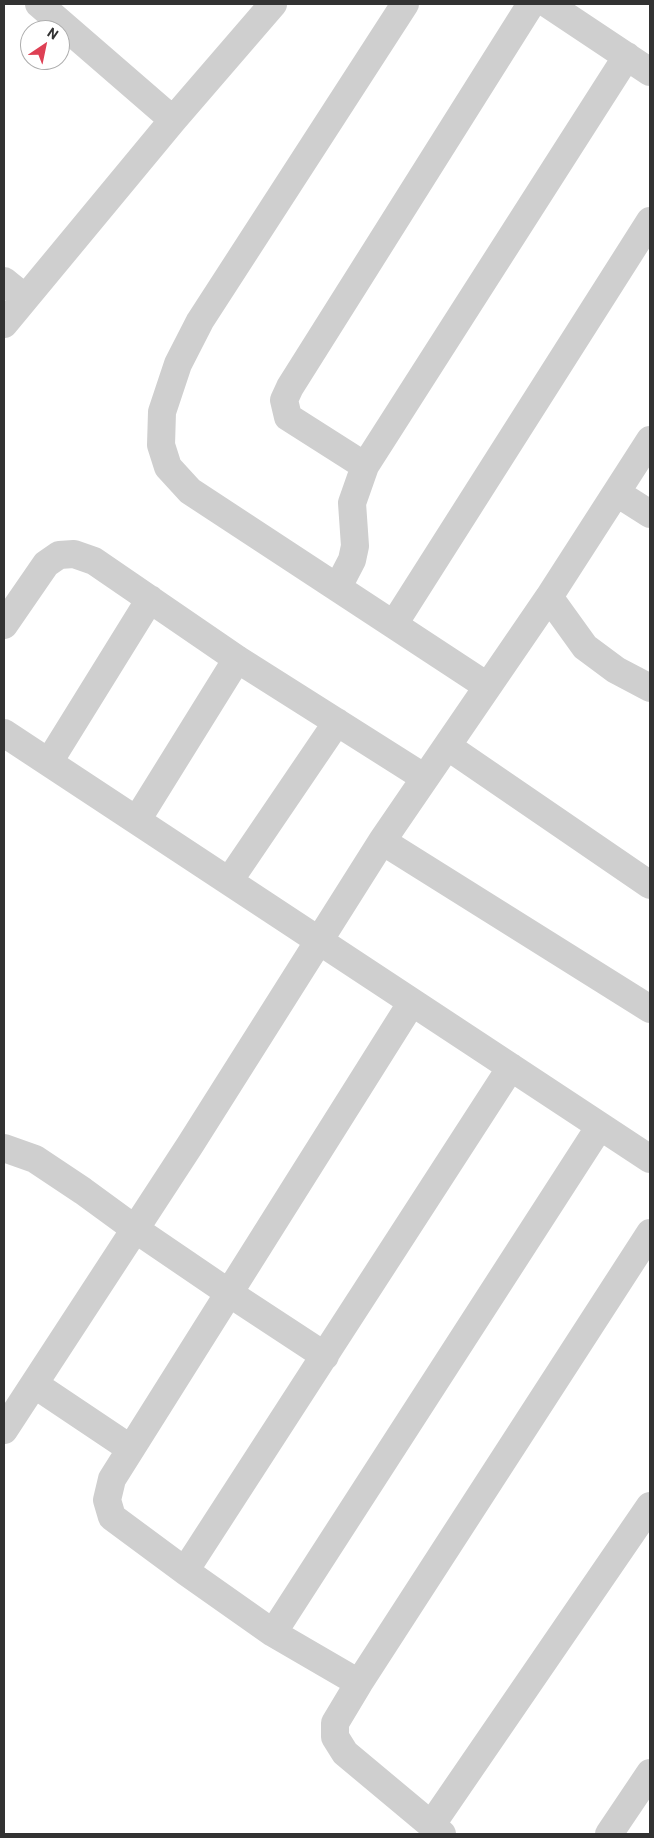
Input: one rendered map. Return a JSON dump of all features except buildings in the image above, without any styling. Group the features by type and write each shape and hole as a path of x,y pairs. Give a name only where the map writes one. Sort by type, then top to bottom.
{"street":[{"path":"39,4 173,120"},
{"path":"4,324 173,120 273,4"},
{"path":"405,4 200,321 178,364 162,412 161,445 168,467 190,491 487,686"},
{"path":"365,466 288,417 284,400 290,387 531,4"},
{"path":"564,8 650,72"},
{"path":"338,587 352,560 356,546 352,503 365,466 626,56"},
{"path":"394,624 650,221"},
{"path":"4,281 26,298"},
{"path":"4,1430 136,1229 382,842 549,597 650,440"},
{"path":"616,492 650,514"},
{"path":"4,625 46,564 59,555 74,554 94,561 237,659 425,778"},
{"path":"549,597 585,647 616,670 650,688"},
{"path":"48,762 150,599"},
{"path":"137,820 237,659"},
{"path":"229,881 337,722"},
{"path":"4,733 650,1159"},
{"path":"447,746 650,885"},
{"path":"382,842 650,1009"},
{"path":"359,1684 273,1633 185,1571 112,1517 107,1500 112,1479 412,1002"},
{"path":"185,1571 512,1067"},
{"path":"273,1633 600,1126"},
{"path":"4,1148 35,1159 84,1191 229,1293 325,1356"},
{"path":"650,1234 335,1723 335,1738 345,1753 437,1829 650,1506"},
{"path":"34,1384 131,1449"},
{"path":"609,1834 650,1773"}]}
